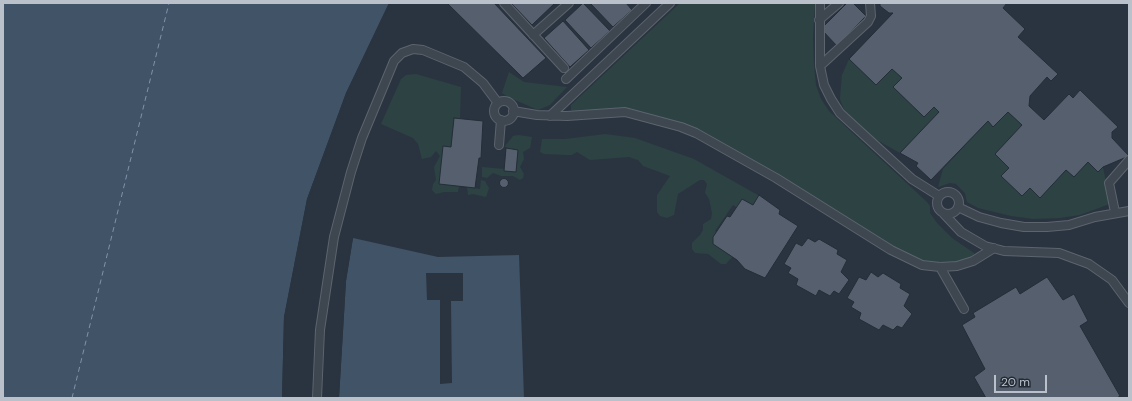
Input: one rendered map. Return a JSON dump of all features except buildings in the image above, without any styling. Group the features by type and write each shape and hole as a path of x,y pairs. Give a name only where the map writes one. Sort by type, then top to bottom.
{"lane":[{"path":"504,3 564,68"},
{"path":"533,35 569,3"},
{"path":"550,116 670,3"},
{"path":"820,3 820,66 824,85 840,113 912,179 939,196"},
{"path":"819,20 839,3"},
{"path":"820,66 868,22 871,16 870,3"},
{"path":"566,79 642,4"},
{"path":"317,398 320,330 328,268 336,230 351,172 362,138 394,62 402,53 413,49 423,50 464,67 483,83 498,103"},
{"path":"499,145 501,120 495,114 495,107 498,103 505,101 510,103 513,111"},
{"path":"513,111 550,116 625,112 681,127 696,133 776,178 899,255 922,264 940,268 965,264 983,256 994,248"},
{"path":"501,120 509,118 513,111"},
{"path":"1115,212 1109,182 1129,160"},
{"path":"939,196 948,192 954,194 958,200 958,207 954,212 944,214"},
{"path":"939,196 937,206 952,224 976,242 1004,250 1048,251 1079,259 1097,268 1109,277 1129,304"},
{"path":"958,207 979,217 1024,227 1069,225 1115,212 1129,211"},
{"path":"940,268 964,309"}],"green space":[{"path":"680,3 815,3 813,38 814,65 816,85 821,99 829,111 927,202 930,206 930,213 937,223 952,238 974,253 971,260 942,265 911,259 693,132 644,114 574,112 571,110 571,105"},
{"path":"849,59 876,85 892,69 902,78 893,87 924,117 934,107 939,112 900,153 866,134 845,112 840,99 842,75"},
{"path":"509,72 524,82 567,87 550,105 538,110 502,93"},
{"path":"416,74 461,87 460,119 454,118 451,147 459,186 458,192 444,192 436,194 432,190 433,184 436,180 434,167 440,156 436,151 431,157 422,159 418,144 413,138 381,124 401,79 406,75"},
{"path":"1008,112 1022,125 995,154 1009,168 1002,176 1022,196 1030,188 1040,198 1066,170 1074,177 1088,162 1098,172 1103,167 1110,202 1107,205 1080,215 1060,218 1033,219 1011,216 978,208 967,202 965,193 956,184 950,183 938,187 943,169 988,121 993,127"},
{"path":"605,134 635,138 694,159 763,198 754,209 739,209 733,205 715,231 721,236 733,256 726,264 721,264 708,254 695,253 692,249 692,243 703,230 703,224 711,219 712,213 709,199 705,193 707,184 704,180 700,180 678,194 674,215 667,218 660,216 657,212 657,195 670,176 643,166 638,160 629,157 590,160 577,152 572,155 565,155 544,154 540,152 542,139 565,139"},
{"path":"518,135 532,137 530,148 523,152 524,159 520,167 524,174 523,178 520,180 513,176 501,176 493,173 487,178 482,177 482,167 504,169 516,172 518,150 506,148 505,146 513,136"},
{"path":"481,180 485,181 489,188 486,197 473,194 468,195 467,187 480,189"}],"water":[{"path":"3,3 389,3 346,93 307,199 284,317 282,398 3,398"},
{"path":"353,238 438,257 519,255 524,398 339,398 346,281"}],"pier":[{"path":"389,3 391,4 348,94 309,200 286,317 284,398 282,398 284,317 307,199 346,93"},
{"path":"351,237 353,238 346,281 339,398 337,398 344,281"},
{"path":"426,273 463,273 463,301 451,301 452,383 440,384 440,300 427,300"}],"ferry route":[{"path":"72,398 169,3"}]}
